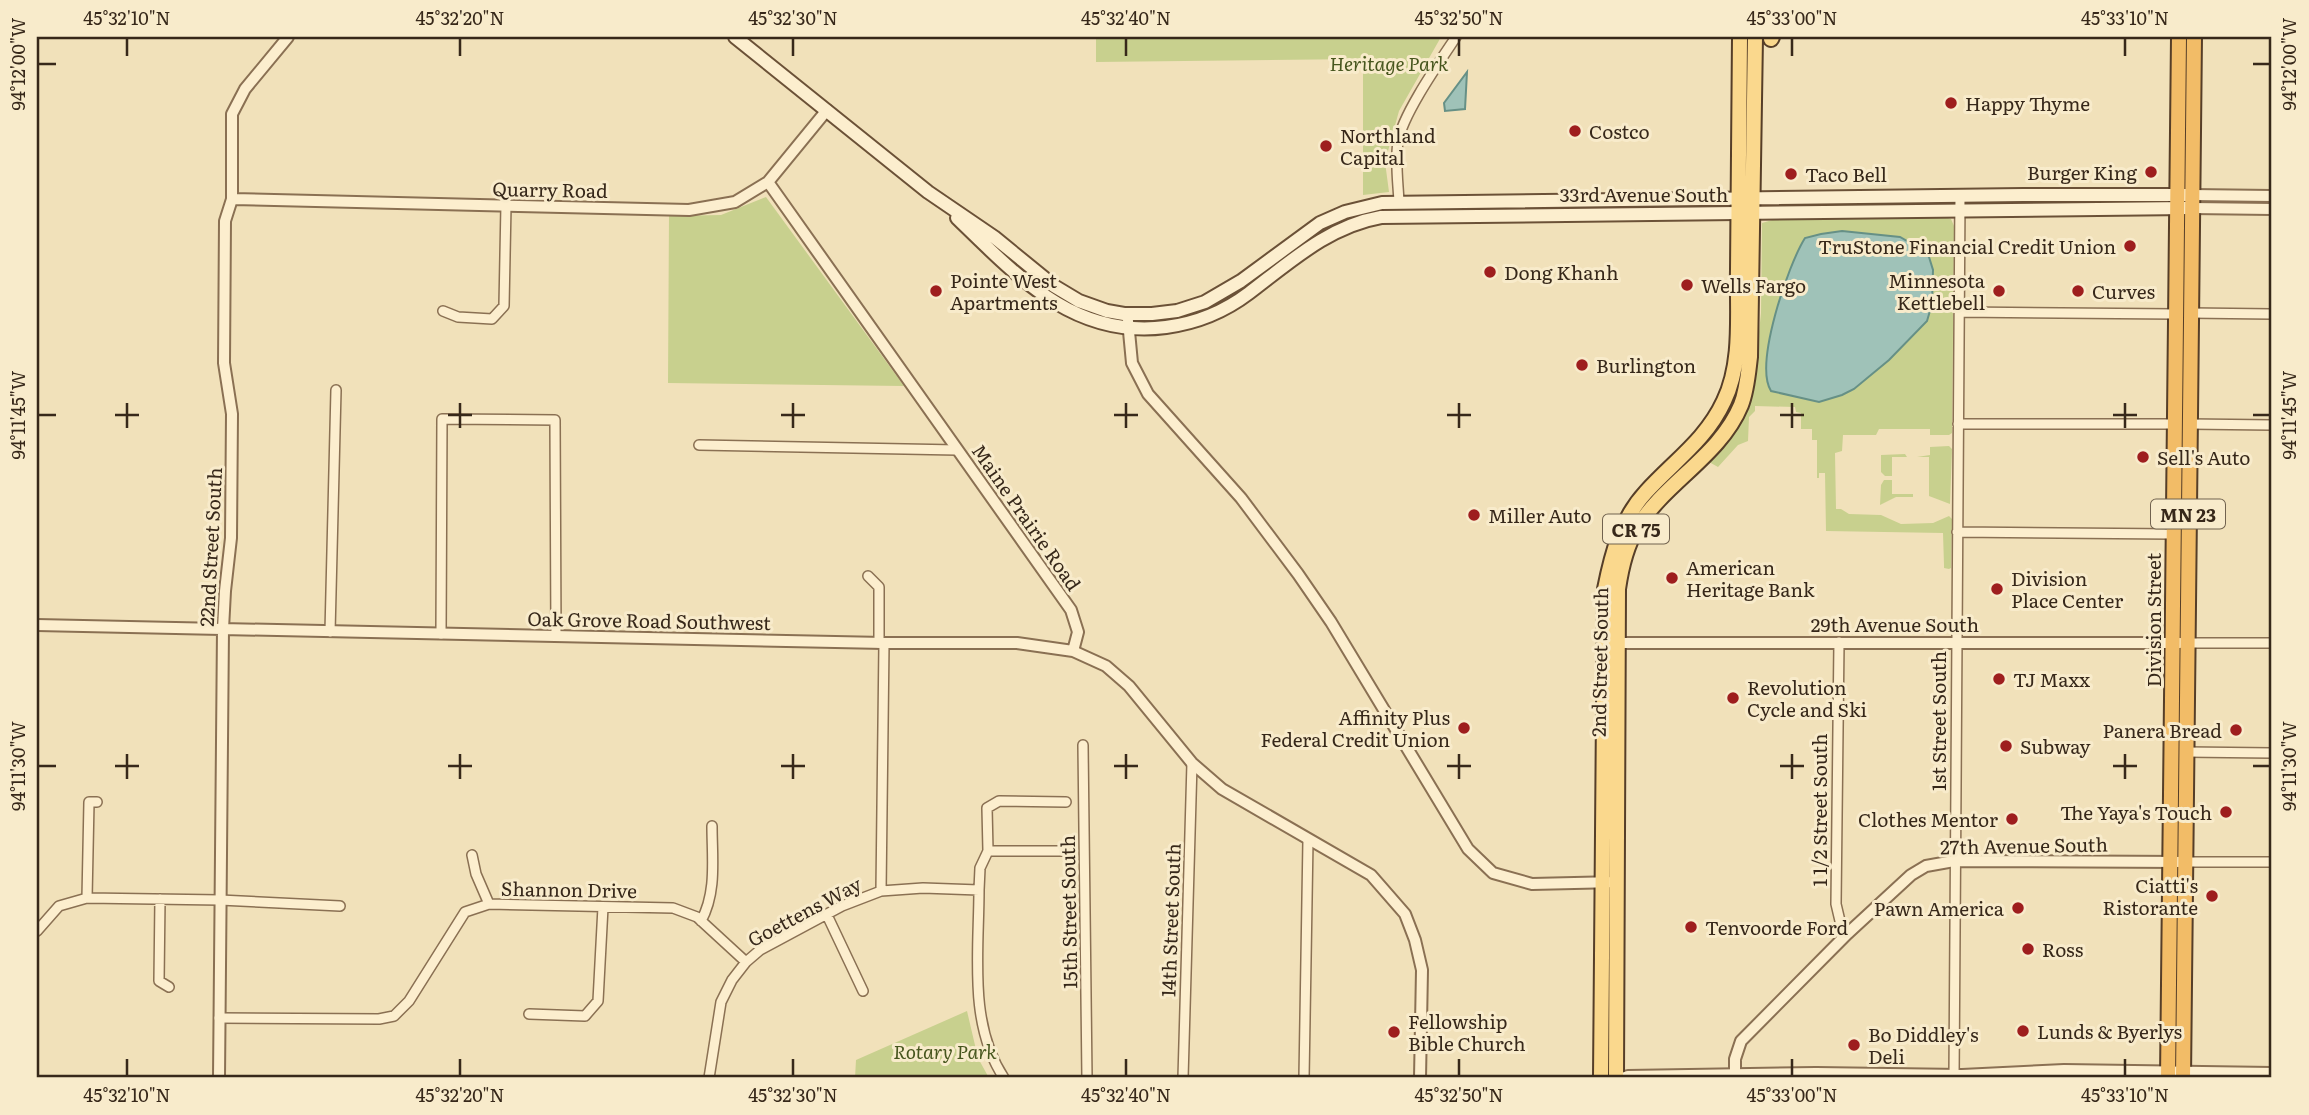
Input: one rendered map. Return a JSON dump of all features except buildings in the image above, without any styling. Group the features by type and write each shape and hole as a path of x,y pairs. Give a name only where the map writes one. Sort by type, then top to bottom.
{"highway":[{"name":"Division Street","path":"2176,1075 2182,314 2176,202 2179,37"},
{"name":"Division Street","path":"2182,314 2192,202 2194,37"},
{"name":"Division Street","path":"2177,862 2186,752 2172,534 2181,424"}],"main road":[{"path":"735,37 928,192 994,237 1064,293 1128,321"},
{"name":"2nd Street South","path":"1616,1078 1610,882 1611,643 1621,568 1636,530 1647,513 1715,445 1741,405 1750,357 1740,37"},
{"name":"2nd Street South","path":"1746,205 1755,37"},
{"name":"33rd Avenue South","path":"1128,321 1205,302 1241,281 1304,234 1329,219 1368,205 1399,202 1746,205"},
{"name":"33rd Avenue South","path":"1128,321 1149,329 1179,325 1216,314 1245,296 1324,237 1356,222 1373,218 1746,205 2192,202"},
{"name":"2nd Street South","path":"1601,1078 1610,882"}],"street":[{"name":"22nd Street South","path":"219,1078 223,629 231,538 232,414 224,363 225,221 232,199 232,114 245,89 288,37"},
{"path":"1399,202 1399,135 1429,79 1456,37"},
{"name":"Quarry Road","path":"232,199 689,210 735,202 768,182 827,110"},
{"name":"Maine Prairie Road","path":"768,182 1071,610 1078,632 1073,651"},
{"path":"2192,202 2272,196"},
{"name":"1st Street South","path":"1954,1076 1960,202"},
{"path":"2192,202 2272,209"},
{"path":"443,311 458,317 492,319 504,306 506,205"},
{"path":"1959,312 2272,314"},
{"path":"1128,321 1132,363 1148,394 1241,498 1298,574 1337,632 1468,849 1493,873 1532,884 1610,882"},
{"path":"330,632 336,390"},
{"path":"441,634 442,419 555,420 556,636"},
{"path":"1958,424 2272,425"},
{"path":"699,445 957,450"},
{"path":"1957,532 2172,534"},
{"path":"869,576 879,587 881,891"},
{"name":"Oak Grove Road Southwest","path":"37,625 881,643 1017,643 1073,651"},
{"name":"1 1/2 Street South","path":"1839,642 1836,904 1847,934"},
{"name":"29th Avenue South","path":"1611,643 2179,643"},
{"path":"2179,643 2272,643"},
{"path":"1073,651 1106,666 1129,686 1192,763 1222,789 1371,875 1405,914 1422,970 1420,1078"},
{"name":"15th Street South","path":"1083,745 1087,1078"},
{"path":"2186,752 2272,754"},
{"name":"14th Street South","path":"1183,1078 1192,763"},
{"path":"1004,1078 989,1052 979,1015 978,890 980,868 988,850 987,808 999,801 1066,802"},
{"path":"87,898 89,802 97,802"},
{"path":"701,921 709,907 712,889 712,825"},
{"path":"1304,1078 1308,840"},
{"path":"988,850 1066,851"},
{"path":"472,855 476,874 489,904"},
{"name":"27th Avenue South","path":"1735,1076 1735,1059 1741,1041 1847,934 1919,869 1954,861 2177,862"},
{"path":"2177,862 2272,862"},
{"name":"Goettens Way","path":"709,1078 721,1002 746,962 760,950 863,897 881,891 923,888 978,890"},
{"path":"37,931 59,906 87,898 160,898 340,906"},
{"path":"160,898 159,981 169,988"},
{"name":"Shannon Drive","path":"219,1018 394,1016 409,1001 465,912 489,904 673,908 701,921 746,962"},
{"path":"528,1014 585,1016 598,1001 603,907"},
{"path":"827,915 863,991"},
{"path":"1623,1078 1954,1076 2097,1071 2176,1075 2272,1073"}],"green space":[{"name":"Heritage Park","path":"1096,37 1441,37 1399,111 1385,162 1389,192 1363,195 1363,59 1096,62"},
{"path":"766,197 904,386 668,383 669,216 721,215"},
{"path":"1779,218 1951,219 1954,226 1952,433 1930,435 1930,429 1879,429 1876,435 1843,435 1842,451 1835,453 1836,509 1849,514 1881,515 1901,524 1933,523 1949,516 1952,519 1949,569 1944,568 1943,533 1826,531 1825,473 1819,473 1817,478 1817,440 1812,440 1812,429 1801,429 1801,413 1796,412 1795,407 1755,406 1755,411 1749,417 1748,441 1738,445 1718,467 1709,462 1754,380 1761,313 1762,223"},
{"path":"1949,446 1952,449 1950,504 1929,496 1929,457 1917,457 1930,455 1930,447"},
{"path":"1905,454 1907,457 1892,457 1892,476 1885,476 1881,472 1881,455"},
{"path":"1884,480 1892,480 1892,494 1913,494 1913,497 1896,497 1880,505 1881,485"},
{"name":"Rotary Park","path":"967,1011 978,1058 989,1078 855,1078 856,1060"}],"water":[{"path":"1467,72 1465,109 1445,111 1444,103"},
{"path":"1842,231 1900,237 1924,251 1933,270 1932,304 1927,321 1889,360 1854,389 1842,395 1819,402 1771,391 1767,378 1770,338 1782,291 1798,251 1805,238"}],"place":[{"name":"Happy Thyme","path":"1951,103"},
{"name":"Costco","path":"1575,131"},
{"name":"Northland Capital","path":"1326,146"},
{"name":"Burger King","path":"2151,172"},
{"name":"Taco Bell","path":"1791,174"},
{"name":"TruStone Financial Credit Union","path":"2130,246"},
{"name":"Dong Khanh","path":"1490,272"},
{"name":"Wells Fargo","path":"1687,285"},
{"name":"Pointe West Apartments","path":"936,291"},
{"name":"Minnesota Kettlebell","path":"1999,291"},
{"name":"Curves","path":"2078,291"},
{"name":"Burlington","path":"1582,365"},
{"name":"Sell's Auto","path":"2143,457"},
{"name":"Miller Auto","path":"1474,515"},
{"name":"American Heritage Bank","path":"1672,578"},
{"name":"Division Place Center","path":"1997,589"},
{"name":"TJ Maxx","path":"1999,679"},
{"name":"Revolution Cycle and Ski","path":"1733,698"},
{"name":"Affinity Plus Federal Credit Union","path":"1464,728"},
{"name":"Panera Bread","path":"2236,730"},
{"name":"Subway","path":"2006,746"},
{"name":"The Yaya's Touch","path":"2226,812"},
{"name":"Clothes Mentor","path":"2012,819"},
{"name":"Ciatti's Ristorante","path":"2212,896"},
{"name":"Pawn America","path":"2018,908"},
{"name":"Tenvoorde Ford","path":"1691,927"},
{"name":"Ross","path":"2028,949"},
{"name":"Lunds & Byerlys","path":"2023,1031"},
{"name":"Fellowship Bible Church","path":"1394,1032"},
{"name":"Bo Diddley's Deli","path":"1854,1045"}]}
